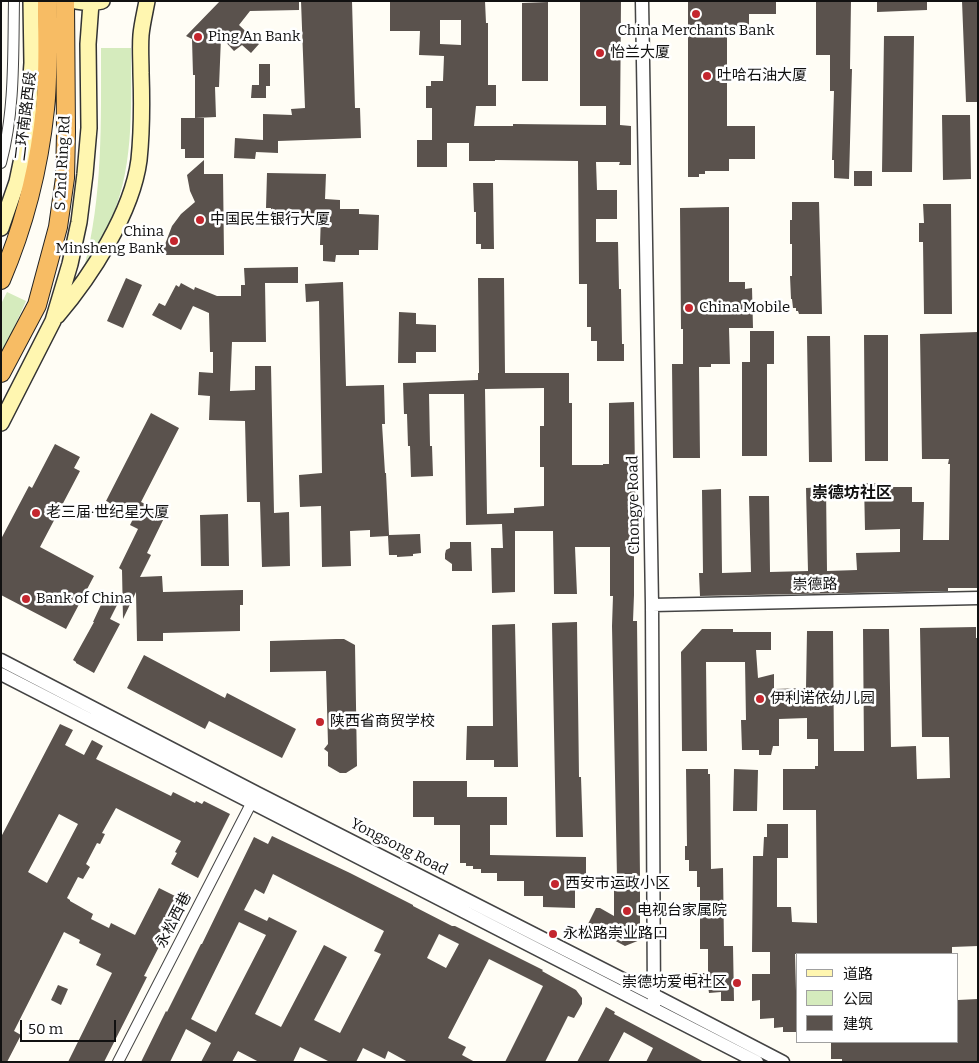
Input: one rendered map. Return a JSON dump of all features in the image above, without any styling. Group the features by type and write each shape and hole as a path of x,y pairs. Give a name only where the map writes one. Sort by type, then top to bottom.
{"highway":[{"name":"S 2nd Ring Rd","path":"1,280 28,201 38,159 45,108 47,1"},
{"name":"S 2nd Ring Rd","path":"1,373 37,305 58,227 65,178 65,1"}],"main road":[{"name":"二环南路西段","path":"1,228 17,182 27,134 32,63 31,1"},
{"path":"53,321 76,294 91,270 114,232 132,192 139,162 142,112 141,36 147,1"},
{"path":"1,423 53,321 78,230 86,174 89,128 89,2"}],"street":[{"path":"1,163 12,98 14,1"},
{"name":"Chongye Road","path":"642,1 652,605 654,1008"},
{"name":"崇德路","path":"652,605 978,598"},
{"name":"Yongsong Road","path":"1,660 254,798 757,1062"},
{"name":"Yongsong Road","path":"1,674 654,995 783,1062"},
{"name":"永松西巷","path":"118,1062 254,798"}],"green space":[{"path":"101,48 131,48 130,140 123,185 116,207 102,238 84,268 95,214 98,186 101,131"},
{"path":"7,292 26,301 1,357 1,304"}],"building":[{"path":"220,1 299,1 299,10 250,11 239,25 259,44 251,53 242,45 234,51 221,37 219,87 215,87 216,117 195,118 195,75 193,75 192,39 186,36"},
{"path":"301,1 352,1 355,108 360,108 361,138 278,141 278,153 256,152 255,159 234,158 235,138 263,140 263,114 292,115 291,109 305,108"},
{"path":"390,1 485,1 486,23 488,23 488,85 496,85 496,106 476,106 474,126 513,126 513,124 606,125 606,106 580,106 580,1 621,1 620,125 631,126 631,165 619,165 620,162 596,162 597,190 617,190 617,219 596,219 596,242 618,242 624,361 597,361 597,341 591,341 591,327 587,327 587,284 579,284 578,161 469,161 469,143 447,143 447,167 417,167 417,140 432,140 432,108 426,108 426,86 431,86 431,81 443,81 444,56 419,55 420,31 390,31","holes":["440,20 461,20 461,45 440,44"]},
{"name":"吐哈石油大厦","path":"688,1 776,1 776,14 749,14 749,27 727,27 727,126 755,126 755,159 729,159 729,171 705,171 705,174 699,174 699,177 688,177"},
{"path":"816,1 851,1 850,69 852,69 849,179 834,178 834,160 832,160 834,91 830,91 830,55 816,55"},
{"path":"877,1 927,1 927,10 877,12"},
{"path":"962,1 978,1 978,102 966,102"},
{"path":"548,2 548,81 522,81 522,3"},
{"path":"884,36 914,36 912,172 882,172"},
{"path":"259,64 270,64 270,86 266,86 266,98 251,98 252,85 259,85"},
{"path":"942,115 970,115 971,179 943,180"},
{"path":"181,118 204,118 204,158 185,158 185,149 181,149"},
{"name":"中国民生银行大厦","path":"204,160 204,174 223,174 224,255 161,255 172,226 181,214 195,202 190,191 187,175"},
{"path":"854,171 872,171 872,186 854,186"},
{"path":"267,173 326,174 325,199 340,200 340,209 359,209 359,214 379,215 378,250 359,250 359,255 336,255 335,262 323,261 323,245 320,245 321,215 295,214 294,217 288,217 288,220 271,220 271,208 266,208"},
{"path":"473,183 493,183 494,249 481,249 481,244 476,244 476,212 474,212"},
{"path":"792,202 819,202 822,314 799,314 796,308 793,308 790,276 792,276 790,220 792,220"},
{"path":"923,204 951,204 952,314 924,314 923,242 919,242 919,223 924,223"},
{"path":"729,207 729,282 745,282 745,289 752,288 753,328 729,328 730,364 711,364 711,367 699,367 700,458 673,458 672,364 683,364 680,208"},
{"path":"298,267 298,283 265,283 266,342 232,342 230,391 255,390 255,366 271,366 274,513 289,512 290,566 262,567 260,502 247,502 245,421 209,420 210,396 198,395 199,372 213,373 213,352 210,352 209,313 193,306 181,330 152,315 159,303 165,306 176,285 179,287 181,283 194,290 195,287 217,296 241,296 241,285 245,285 244,268"},
{"path":"126,278 142,285 123,328 107,321"},
{"path":"478,278 504,278 505,373 569,373 569,403 572,403 572,465 609,464 609,403 634,402 636,541 634,541 633,621 637,621 640,940 625,946 587,926 596,908 600,908 614,916 614,878 617,878 613,596 610,596 610,547 575,547 577,594 554,594 553,531 515,531 515,592 492,593 491,548 503,548 502,524 466,525 464,394 429,394 430,446 432,446 433,476 411,477 407,414 404,414 403,383 478,380","holes":["544,388 544,426 540,426 540,467 544,467 544,506 514,508 514,513 487,514 485,389"]},
{"path":"343,282 346,386 384,385 385,424 382,424 389,535 420,534 421,553 413,554 413,556 397,557 397,555 389,555 388,536 370,537 370,530 350,531 351,566 322,567 321,506 300,507 299,475 322,473 319,301 306,302 305,284"},
{"path":"399,312 416,313 416,324 436,325 436,352 416,352 416,363 398,363"},
{"path":"750,331 774,331 774,364 767,364 767,456 742,456 742,362 750,362"},
{"path":"978,332 978,588 948,588 948,591 700,596 699,573 703,573 702,490 721,489 722,573 751,572 749,496 769,496 770,572 808,571 806,488 826,487 827,571 857,570 856,553 900,552 900,529 865,530 864,483 883,483 883,487 912,487 912,502 924,502 923,540 949,540 949,459 922,459 920,334"},
{"path":"864,335 888,335 888,461 865,461"},
{"path":"807,336 830,336 832,462 809,462"},
{"path":"151,413 179,428 141,502 166,514 147,553 151,555 140,577 162,576 163,592 243,590 243,605 240,605 240,631 163,633 163,641 137,641 136,592 123,619 122,570 119,568 138,529 130,525 134,517 106,501"},
{"name":"老三届·世纪星大厦","path":"55,444 80,457 74,468 80,471 40,547 94,576 66,629 1,595 1,539 29,486 32,488"},
{"path":"228,514 229,566 201,566 200,515"},
{"path":"450,542 471,542 472,571 452,571 452,564 445,559 446,550 450,548"},
{"path":"106,594 119,601 110,619 120,624 94,673 73,660 94,622"},
{"path":"577,622 579,777 581,777 583,837 556,837 552,623"},
{"path":"515,624 518,767 494,767 494,760 466,760 467,726 493,726 492,625"},
{"path":"976,627 976,638 978,638 978,946 952,947 952,953 796,953 796,1032 783,1032 783,1027 774,1028 774,1018 760,1019 760,1000 752,1001 752,974 770,974 770,952 752,952 753,856 763,856 764,837 767,837 767,824 788,824 788,858 777,858 777,907 791,907 792,922 817,923 816,810 783,810 783,769 815,769 815,766 818,766 818,739 807,739 807,718 779,719 779,746 773,746 771,755 759,755 759,750 742,750 741,720 746,720 745,662 706,662 707,751 682,751 681,652 702,629 733,629 733,632 771,632 771,650 756,650 758,678 774,674 774,689 806,688 807,631 833,631 834,751 864,751 863,629 889,629 891,747 916,746 917,779 950,778 949,737 922,737 920,628"},
{"path":"344,639 355,645 357,766 346,773 340,773 328,766 328,752 324,749 328,744 326,671 270,672 270,641"},
{"path":"144,655 225,698 227,693 296,729 282,758 209,721 205,729 127,688"},
{"path":"60,724 73,730 65,745 84,755 92,740 103,746 96,759 171,796 173,792 195,803 196,801 202,804 204,801 230,814 198,878 171,864 181,841 116,808 102,833 105,834 100,844 97,843 86,864 90,867 83,879 78,877 67,898 93,914 91,919 109,928 111,923 135,935 159,888 183,900 144,976 147,977 104,1062 68,1062 112,973 96,965 101,954 79,943 80,940 64,932 14,1031 21,1035 7,1062 1,1062 1,837","holes":["59,814 78,824 47,883 28,872"]},
{"path":"686,769 708,769 708,774 710,774 711,869 723,868 724,946 733,946 734,1001 721,1001 721,992 709,993 708,986 685,986 685,973 708,973 708,949 700,949 700,887 697,887 697,871 689,871 689,860 685,860 685,846 687,846"},
{"path":"734,769 758,770 757,811 733,811"},
{"path":"413,781 467,781 467,797 507,797 507,825 490,825 490,855 586,857 586,887 575,886 575,908 543,907 543,896 524,896 524,881 497,881 497,873 481,873 481,869 473,869 473,866 466,866 466,863 460,863 460,825 434,825 434,817 413,817"},
{"path":"272,836 543,970 576,990 582,998 582,1004 574,1018 568,1016 545,1062 505,1062 543,986 489,959 448,1038 466,1047 462,1055 475,1062 408,1062 388,1051 385,1059 363,1048 356,1062 330,1062 300,1047 293,1062 259,1062 238,1051 232,1062 201,1062 211,1043 186,1029 170,1062 141,1062 202,944 254,837 268,844","holes":["273,874 384,931 374,951 381,954 340,1033 314,1020 347,957 324,945 281,1027 255,1014 297,931 269,917 267,921 244,910 255,889 264,894","239,922 266,935 216,1032 191,1019","439,934 459,944 446,968 427,958"]},
{"path":"58,985 68,989 61,1005 51,1000"},
{"path":"978,999 978,1062 842,1062 842,1059 831,1059 831,1043 959,1043 959,1000"},
{"path":"606,1007 615,1012 614,1014 704,1062 646,1062 653,1048 624,1032 608,1062 577,1062"}],"place":[{"name":"China Merchants Bank","path":"696,14"},
{"name":"Ping An Bank","path":"198,37"},
{"name":"怡兰大厦","path":"600,53"},
{"name":"吐哈石油大厦","path":"707,76"},
{"name":"中国民生银行大厦","path":"200,220"},
{"name":"China Minsheng Bank","path":"174,241"},
{"name":"China Mobile","path":"689,308"},
{"name":"老三届·世纪星大厦","path":"36,513"},
{"name":"Bank of China","path":"26,599"},
{"name":"伊利诺依幼儿园","path":"760,699"},
{"name":"陕西省商贸学校","path":"320,722"},
{"name":"西安市运政小区","path":"555,884"},
{"name":"电视台家属院","path":"627,911"},
{"name":"永松路崇业路口","path":"553,934"},
{"name":"崇德坊爱电社区","path":"737,983"}],"district":[{"name":"崇德坊社区","path":"852,494"}]}
